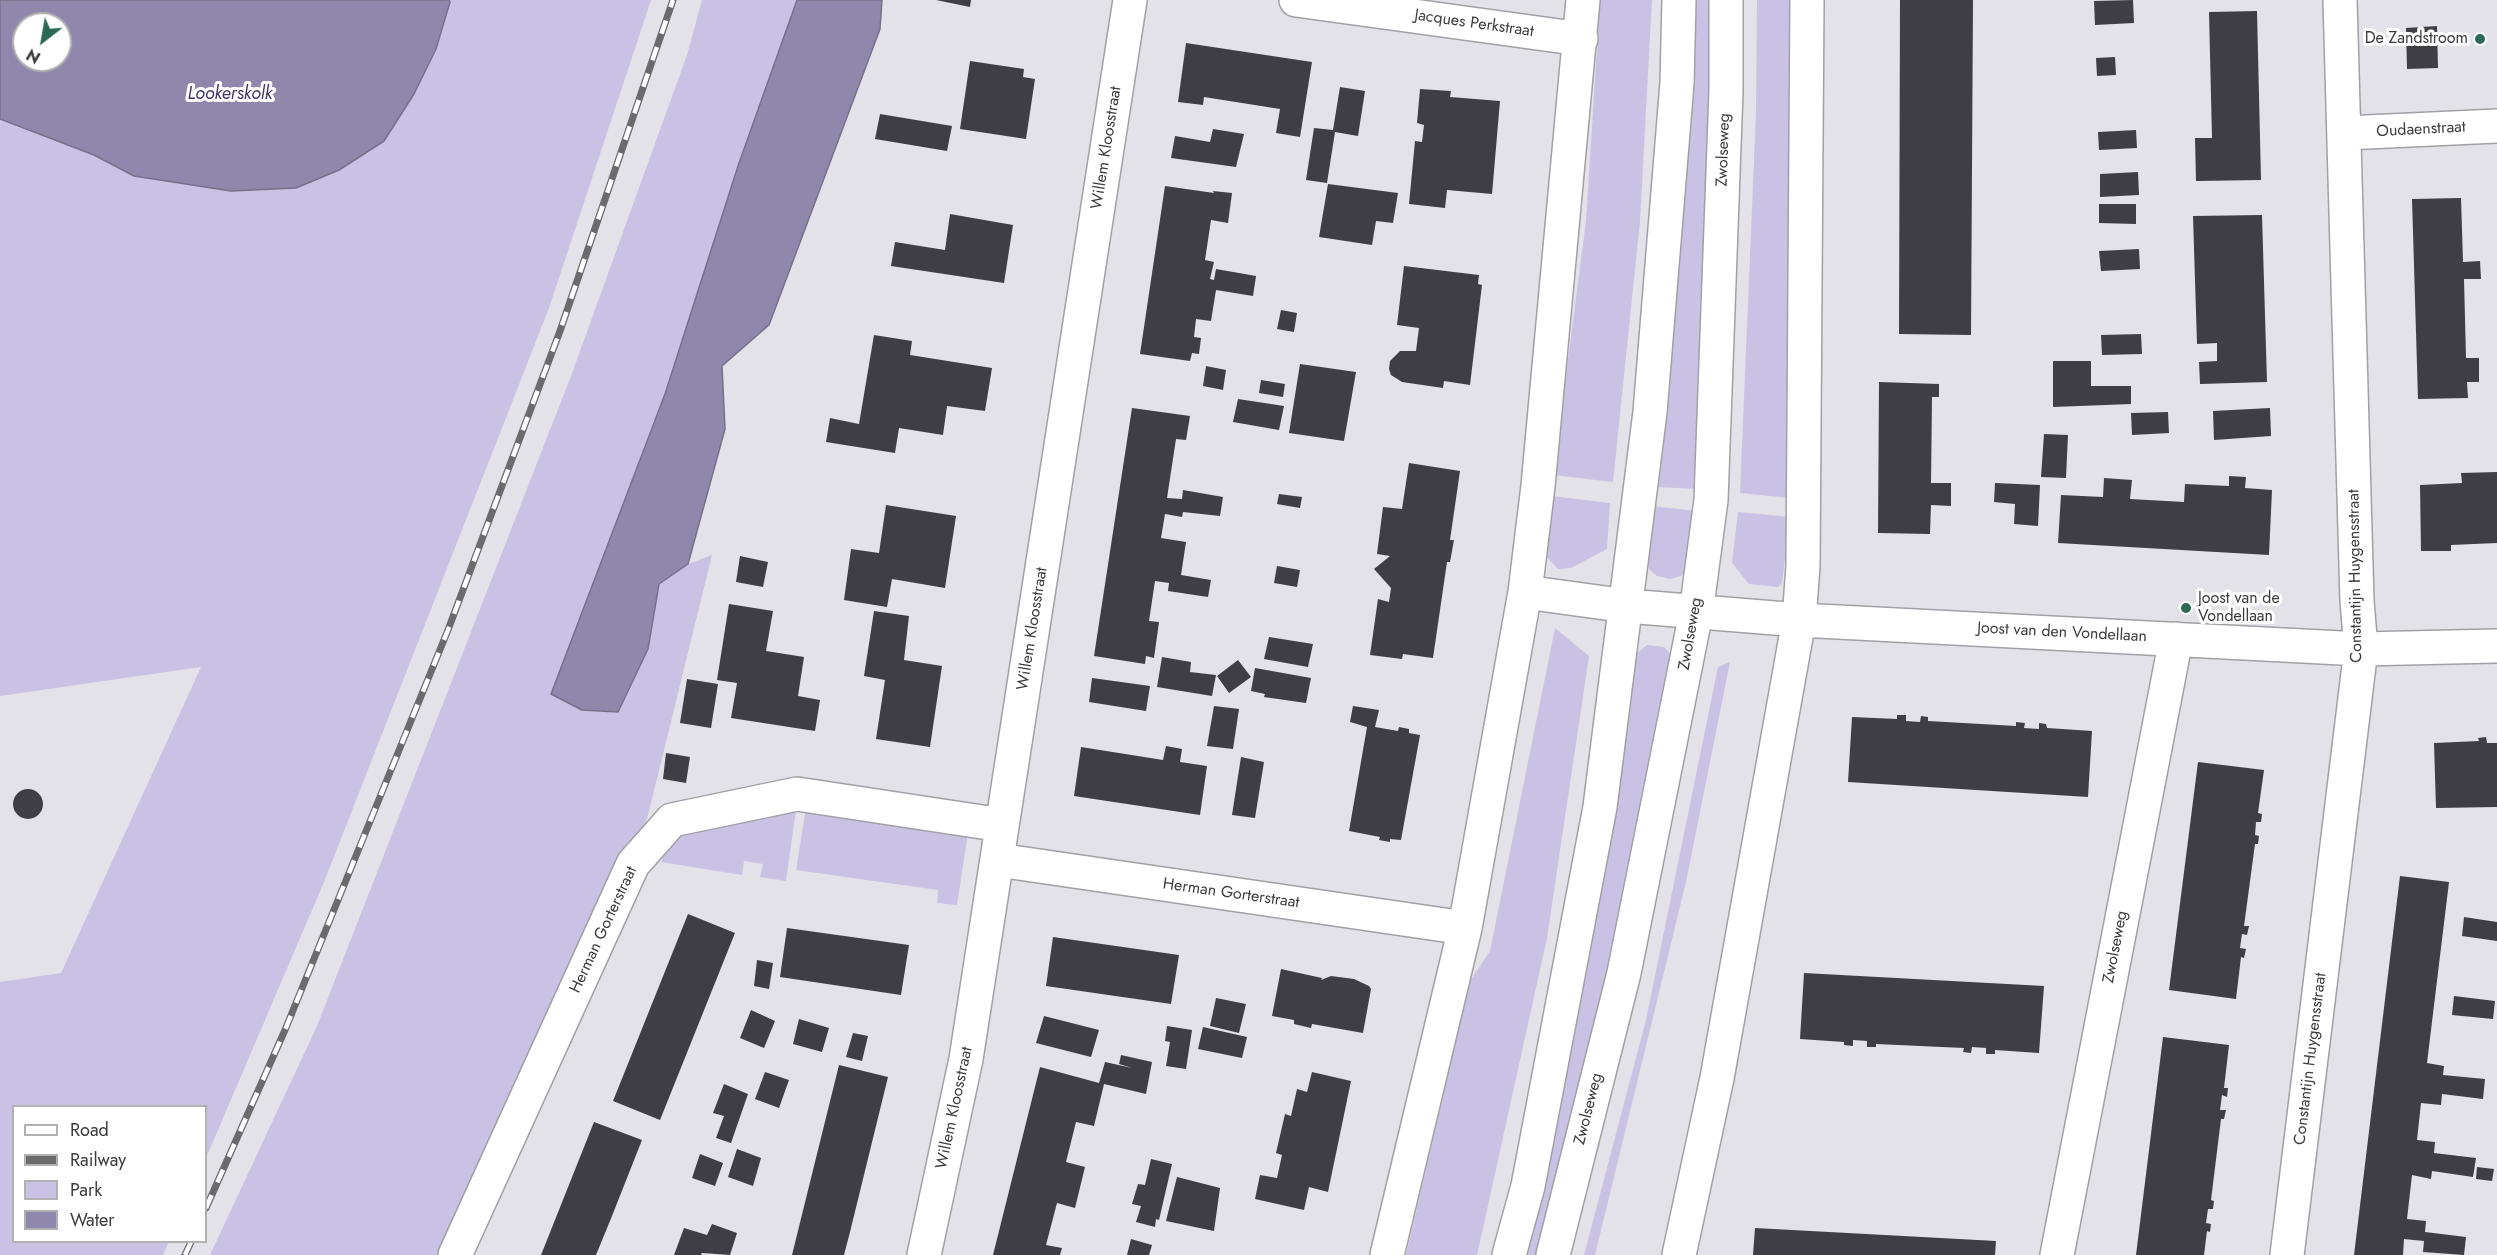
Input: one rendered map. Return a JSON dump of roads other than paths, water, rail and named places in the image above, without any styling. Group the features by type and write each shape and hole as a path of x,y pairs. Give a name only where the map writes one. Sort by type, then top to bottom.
{"street":[{"name":"Willem Kloosstraat","path":"924,1255 966,1059 1130,0"},
{"name":"Jacques Perkstraat","path":"1296,0 1581,39"},
{"path":"1387,1255 1465,928 1525,592 1538,486 1583,0"},
{"path":"1509,1255 1528,1186 1600,807 1650,412 1677,83 1679,0"},
{"name":"Zwolseweg","path":"1553,1255 1624,973 1696,613 1711,500 1726,91 1726,0"},
{"path":"1679,1255 1717,1078 1799,621 1803,566 1807,0"},
{"name":"Constantijn Huygensstraat","path":"2287,1255 2361,649 2357,601 2340,0"},
{"name":"Oudaenstraat","path":"2345,133 2497,126"},
{"path":"1525,592 1627,606"},
{"name":"Joost van den Vondellaan","path":"1627,606 1799,621 2361,649 2497,646"},
{"name":"Zwolseweg","path":"2057,1255 2176,639"},
{"name":"Herman Gorterstraat","path":"455,1255 633,864 672,820 797,794 1002,825"},
{"name":"Herman Gorterstraat","path":"998,860 1465,928"}],"water":[{"name":"Lookerskolk","path":"0,0 449,0 450,2 436,49 414,94 384,141 339,170 296,188 231,191 134,176 94,155 0,119"},
{"path":"797,0 882,0 880,29 769,325 722,366 725,429 688,564 659,584 648,649 618,712 582,710 551,694 665,394 738,166"}],"railway":[{"path":"207,1206 285,1030 448,630 560,331 673,0"},
{"path":"185,1255 191,1243"}],"place":[{"name":"De Zandstroom","path":"2480,39"},
{"name":"Joost van de Vondellaan","path":"2186,608"}]}
